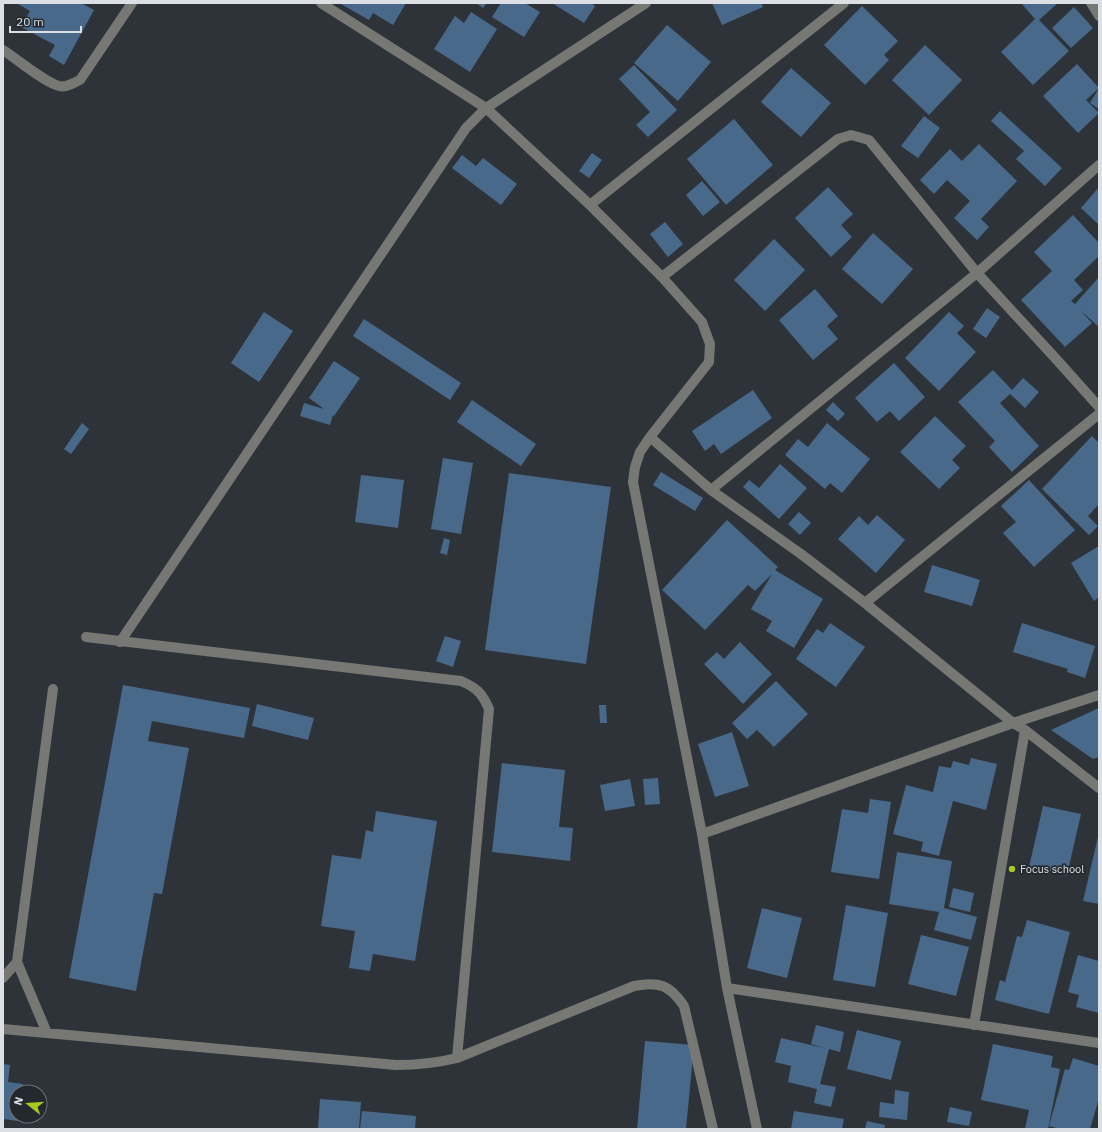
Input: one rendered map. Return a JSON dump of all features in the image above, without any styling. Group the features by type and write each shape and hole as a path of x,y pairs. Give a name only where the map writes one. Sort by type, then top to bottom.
{"street":[{"path":"3,50 45,79 60,87 68,86 80,80 132,3"},
{"path":"321,3 486,108 590,205 662,277 702,322 710,344 709,362 640,452 634,467 633,482 702,834 727,988 756,1129"},
{"path":"120,642 466,128 486,108 646,3"},
{"path":"590,205 844,3"},
{"path":"1091,3 1099,16"},
{"path":"662,277 838,139 851,135 869,140 977,273 1099,407"},
{"path":"711,490 977,273 1099,165"},
{"path":"865,602 1099,414"},
{"path":"650,437 711,490 865,602 1013,723 1025,730 1099,788"},
{"path":"86,638 460,681 474,686 483,696 489,709 457,1058"},
{"path":"47,1033 17,962 53,688"},
{"path":"702,834 1013,723 1099,694"},
{"path":"974,1025 1025,730"},
{"path":"3,978 17,962"},
{"path":"3,1029 396,1065 419,1065 439,1063 457,1058 634,986 648,983 664,986 677,994 684,1006 713,1129"},
{"path":"727,988 1099,1043"}],"building":[{"path":"81,3 94,10 64,65 49,56 55,45 21,27 30,11 18,4"},
{"path":"339,3 406,3 393,25 373,13 369,20"},
{"path":"476,3 487,3 483,8"},
{"path":"501,3 525,3 540,12 524,37 492,17"},
{"path":"552,3 591,3 595,6 584,23"},
{"path":"712,3 761,3 763,7 722,25"},
{"path":"1021,3 1058,3 1039,20 1069,51 1033,85 1001,52 1035,19"},
{"path":"862,6 898,41 884,55 889,60 865,85 824,45"},
{"path":"1074,7 1093,28 1071,48 1052,28"},
{"path":"471,12 497,29 470,72 434,49 455,16 464,23"},
{"path":"667,25 711,62 678,101 634,63"},
{"path":"925,45 962,80 929,115 892,80"},
{"path":"1077,64 1099,88 1086,100 1099,113 1078,133 1043,96"},
{"path":"634,65 677,110 648,137 636,125 650,112 619,79"},
{"path":"791,68 831,103 801,137 761,102"},
{"path":"1099,88 1099,109 1090,103"},
{"path":"1000,111 1062,168 1045,186 1016,159 1024,151 991,121"},
{"path":"924,116 940,128 918,158 901,146"},
{"path":"734,119 773,165 726,205 687,159"},
{"path":"979,144 1017,181 981,219 989,227 977,240 954,218 970,201 947,180 934,194 920,180 950,149 962,161"},
{"path":"592,153 602,160 589,178 579,171"},
{"path":"462,155 476,166 483,158 517,184 501,205 452,168"},
{"path":"702,181 720,202 703,216 686,195"},
{"path":"828,187 853,214 841,225 852,237 831,257 795,218"},
{"path":"1099,187 1099,225 1081,208"},
{"path":"1073,215 1099,243 1099,256 1074,280 1083,290 1071,301 1075,304 1099,277 1099,327 1080,310 1092,323 1065,347 1021,300 1052,271 1034,252"},
{"path":"665,222 683,244 668,257 650,234"},
{"path":"873,233 913,269 882,304 842,269"},
{"path":"774,239 805,270 765,311 734,280"},
{"path":"815,289 838,316 827,326 838,339 813,360 779,320"},
{"path":"987,308 1000,317 986,338 973,329"},
{"path":"264,312 293,331 259,382 231,363"},
{"path":"949,312 964,326 957,333 976,352 939,391 905,358"},
{"path":"364,319 461,383 450,400 353,336"},
{"path":"334,361 360,378 334,416 333,415 330,425 300,416 304,403 324,409 309,398"},
{"path":"894,363 925,397 899,421 890,411 877,422 855,398"},
{"path":"993,370 1012,390 1023,378 1039,392 1025,408 1010,394 1000,403 1039,446 1012,472 989,447 995,441 958,402"},
{"path":"753,390 772,418 721,454 714,444 705,451 692,431"},
{"path":"472,400 536,444 521,466 457,422"},
{"path":"833,402 845,414 838,421 826,410"},
{"path":"935,416 966,446 952,460 960,468 939,489 900,452"},
{"path":"82,423 89,429 71,454 64,449"},
{"path":"827,423 870,459 842,493 830,483 825,489 785,455 798,439 808,447"},
{"path":"1092,436 1099,443 1099,504 1088,516 1098,526 1089,535 1042,489"},
{"path":"443,458 473,463 461,534 431,529"},
{"path":"780,464 807,488 779,519 743,487 749,480 759,488"},
{"path":"661,472 703,498 695,511 653,485"},
{"path":"509,473 611,487 586,664 485,650"},
{"path":"361,475 404,480 398,528 355,522"},
{"path":"1029,480 1075,530 1034,567 1003,533 1016,522 1001,506"},
{"path":"799,512 811,523 800,535 788,524"},
{"path":"877,515 905,540 876,573 838,539 859,516 868,525"},
{"path":"727,520 778,567 775,570 823,599 794,648 766,631 772,621 751,609 772,574 755,591 748,585 705,630 662,590"},
{"path":"444,538 450,540 447,555 440,553"},
{"path":"1099,546 1099,597 1094,601 1071,563"},
{"path":"932,565 980,580 972,606 924,592"},
{"path":"830,623 865,647 836,687 796,659 817,629 823,633"},
{"path":"1022,623 1095,646 1085,678 1067,672 1068,669 1013,652"},
{"path":"445,636 461,641 453,667 436,661"},
{"path":"740,642 772,674 743,704 704,664 717,652 724,659"},
{"path":"776,681 808,714 774,747 757,730 747,739 732,723"},
{"path":"123,685 250,708 244,738 152,721 148,741 189,748 162,894 154,893 136,991 69,978"},
{"path":"257,704 314,718 308,740 252,726"},
{"path":"599,705 606,705 607,723 600,723"},
{"path":"1099,708 1099,757 1093,759 1051,730"},
{"path":"732,732 749,786 715,797 698,744"},
{"path":"971,758 997,764 986,810 953,801 939,856 921,851 923,842 893,834 906,785 933,792 939,766 951,768 953,761 969,765"},
{"path":"502,763 565,770 559,827 573,828 570,861 492,852"},
{"path":"658,778 660,804 645,805 643,779"},
{"path":"630,779 635,806 605,811 600,785"},
{"path":"870,799 891,802 879,879 831,872 842,809 868,813"},
{"path":"1043,806 1081,814 1067,875 1029,867"},
{"path":"376,811 437,821 415,961 373,954 370,971 349,968 355,931 321,926 332,855 361,859 366,830 373,832"},
{"path":"1099,837 1099,904 1083,901"},
{"path":"897,852 952,861 944,908 977,917 971,940 934,930 939,912 889,904"},
{"path":"953,888 974,893 970,912 949,907"},
{"path":"846,905 888,913 875,987 833,980"},
{"path":"762,908 802,918 787,978 747,968"},
{"path":"1027,920 1070,932 1049,1014 995,1000 1000,980 1005,982 1017,936 1022,937"},
{"path":"921,935 969,947 956,996 908,984"},
{"path":"1078,955 1099,961 1099,1013 1076,1007 1079,995 1068,992"},
{"path":"816,1025 844,1032 840,1052 829,1049 820,1084 836,1087 831,1107 814,1103 817,1089 788,1082 791,1066 775,1062 781,1038 824,1048 811,1044"},
{"path":"857,1030 901,1041 891,1080 847,1069"},
{"path":"645,1041 694,1045 686,1129 637,1129"},
{"path":"993,1044 1053,1056 1051,1067 1060,1069 1048,1129 1025,1129 1029,1110 981,1100"},
{"path":"1073,1058 1099,1066 1099,1098 1090,1129 1060,1129 1049,1126 1065,1069 1069,1070"},
{"path":"3,1064 10,1065 8,1082 23,1084 8,1084 8,1120 3,1119"},
{"path":"895,1090 909,1092 907,1120 879,1117 880,1102 894,1104"},
{"path":"320,1099 361,1102 359,1129 318,1129"},
{"path":"950,1107 972,1112 969,1126 947,1122"},
{"path":"362,1111 416,1116 415,1129 360,1129"},
{"path":"794,1111 844,1119 842,1129 791,1129"},
{"path":"867,1121 885,1125 884,1129 865,1129"}],"place":[{"name":"Focus school","path":"1012,869"}]}
